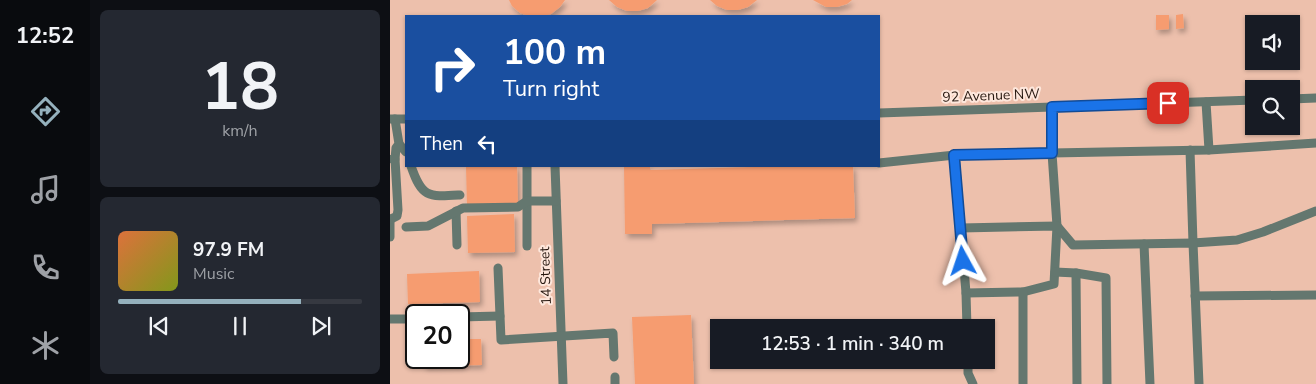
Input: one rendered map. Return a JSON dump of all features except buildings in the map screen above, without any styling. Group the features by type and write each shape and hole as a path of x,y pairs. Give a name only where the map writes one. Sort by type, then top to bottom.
{"street":[{"path":"1300,99 1316,98"},
{"name":"92 Avenue NW","path":"880,113 1245,100"},
{"path":"1206,102 1208,150"},
{"path":"966,293 1023,292 1054,284 1057,226 1052,153 1052,107"},
{"path":"393,119 399,144 405,151"},
{"path":"880,163 954,155 1208,150 1316,143"},
{"path":"390,237 390,219 397,216 398,210 393,159 399,144"},
{"path":"1190,150 1199,384"},
{"path":"954,155 967,319"},
{"path":"411,167 422,191 429,195 460,195"},
{"path":"527,167 527,246"},
{"name":"14 Street","path":"555,167 563,384"},
{"path":"406,227 428,226 463,208 518,207 527,201 556,201"},
{"path":"456,211 457,245"},
{"path":"1057,226 1073,245 1237,240 1316,211"},
{"path":"961,228 1057,226"},
{"path":"1144,244 1150,384"},
{"path":"498,268 501,340 613,333 614,357"},
{"path":"1055,272 1106,278 1107,384"},
{"path":"1076,273 1077,384"},
{"path":"1023,292 1023,384"},
{"path":"1195,296 1316,295"},
{"path":"470,317 500,316"},
{"path":"390,320 405,319"},
{"path":"968,369 973,384"}],"route":[{"path":"963,261 954,155 1052,153 1052,107 1168,103"}]}
